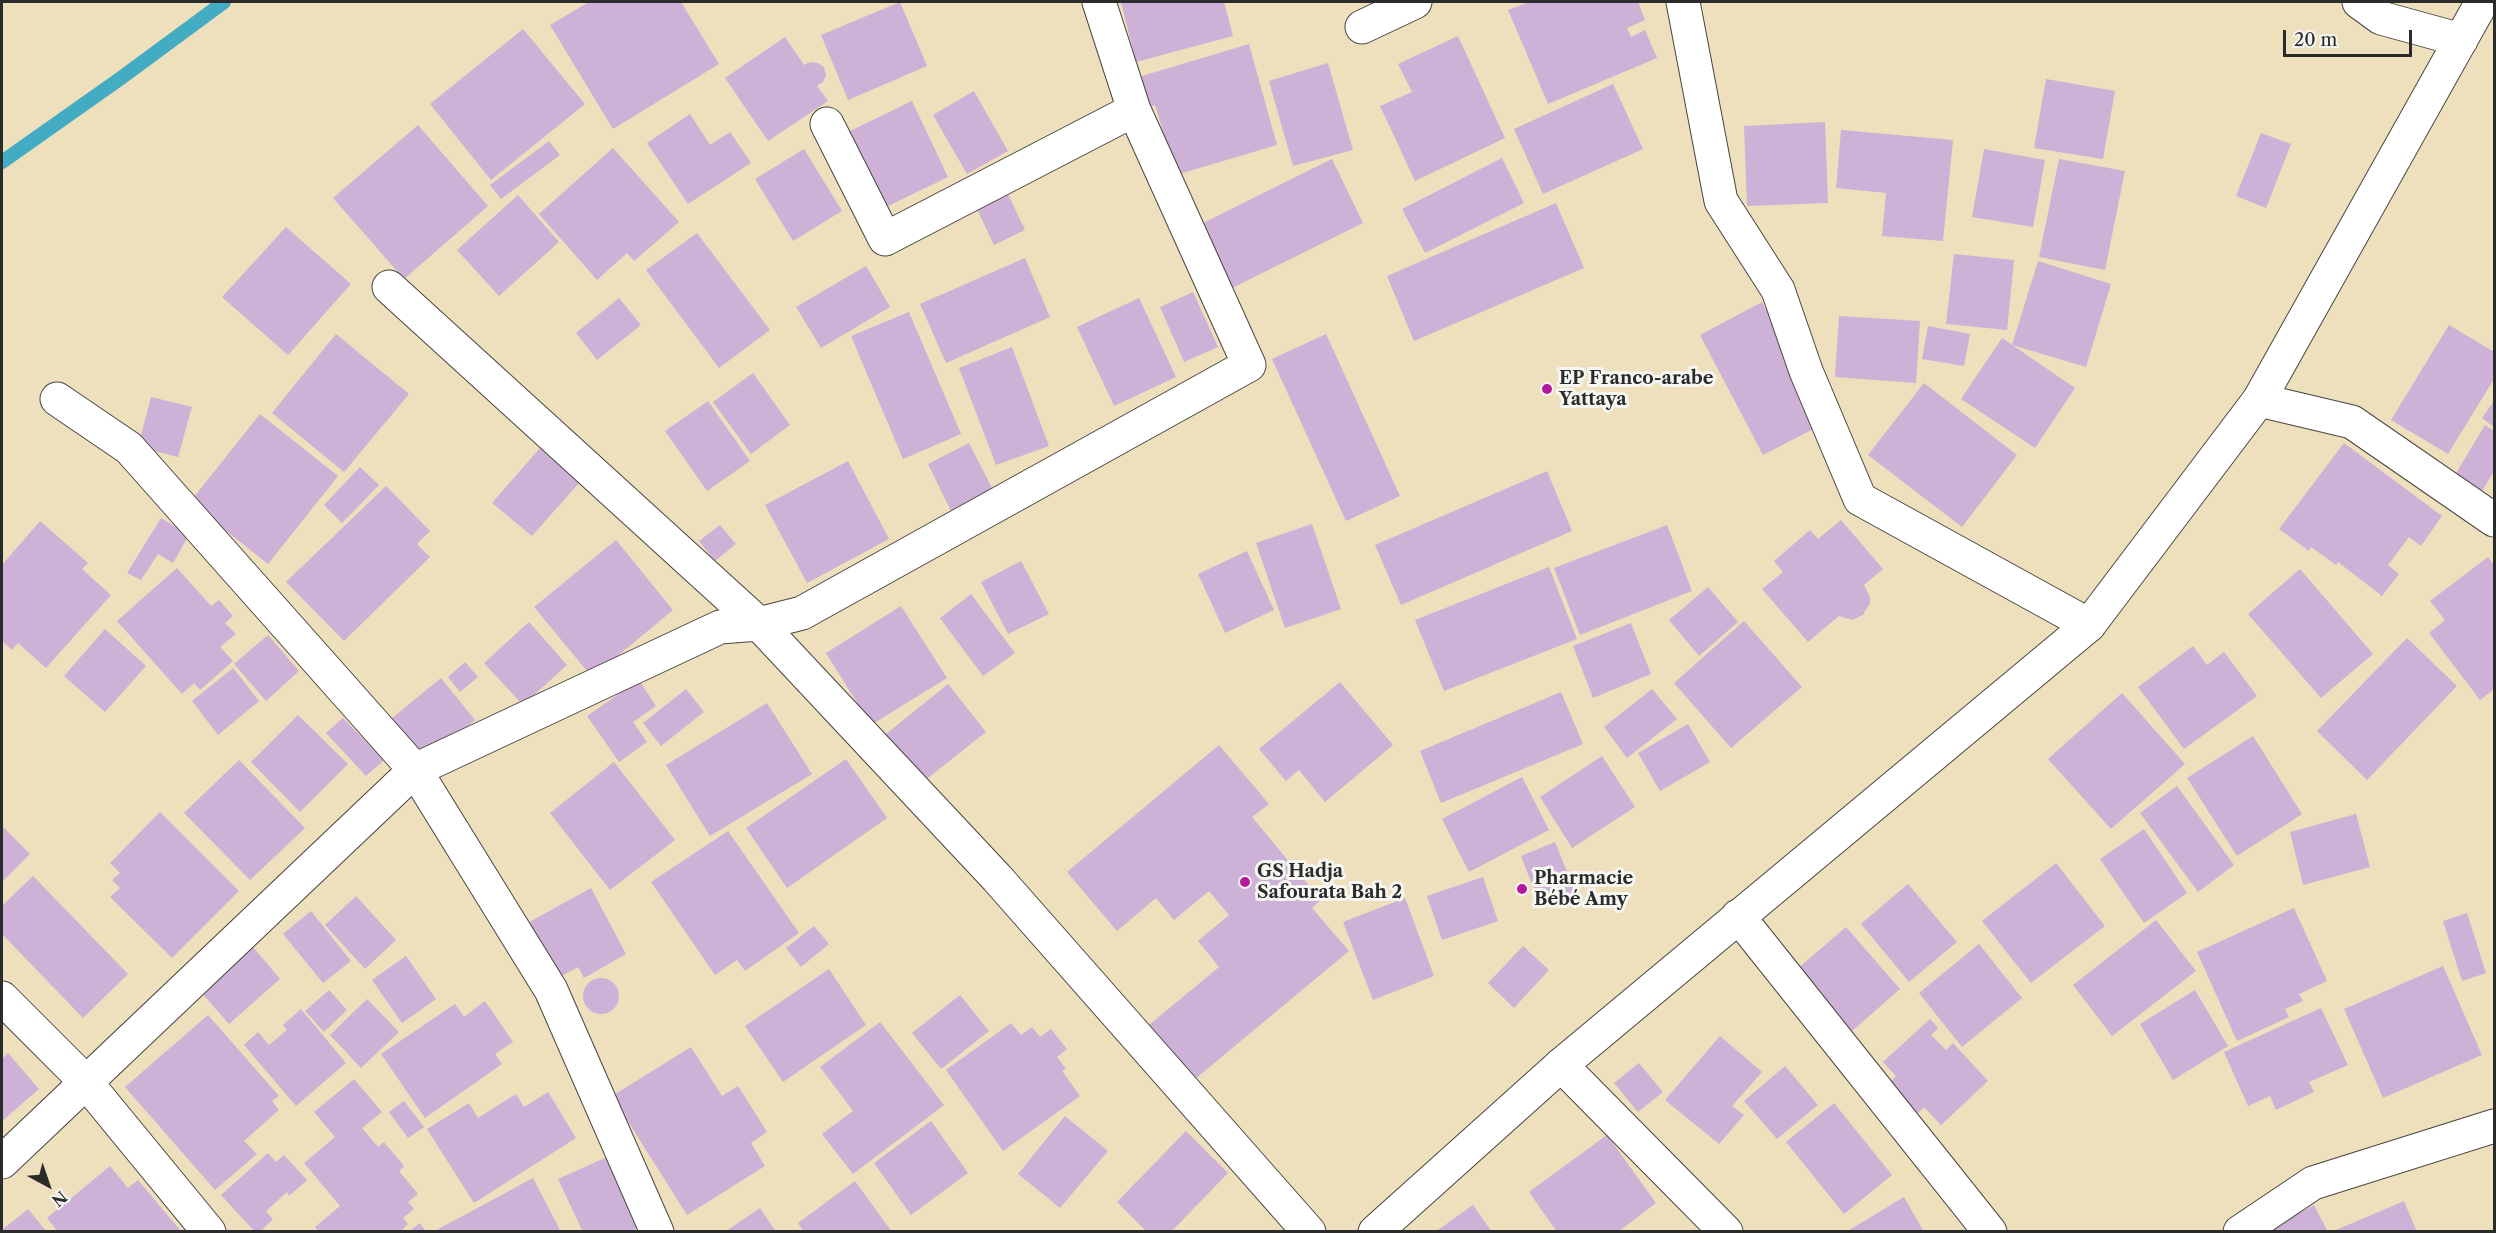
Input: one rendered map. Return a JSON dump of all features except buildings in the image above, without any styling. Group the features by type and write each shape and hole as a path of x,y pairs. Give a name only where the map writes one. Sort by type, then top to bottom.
{"street":[{"path":"2,1162 415,770 720,627 759,624 802,613 1249,365 1134,110 1099,2"},
{"path":"1362,27 1415,2"},
{"path":"1683,2 1721,201 1778,290 1806,371 1860,499 2089,625"},
{"path":"2359,2 2381,18 2461,40"},
{"path":"1375,1232 1561,1065 2089,625 2259,400 2482,2"},
{"path":"827,124 885,238 1134,110"},
{"path":"389,287 759,624 997,878 1308,1232"},
{"path":"57,399 129,448 415,770 551,990 657,1232"},
{"path":"2259,400 2352,422 2494,520"},
{"path":"1738,916 1990,1232"},
{"path":"2,998 85,1081 209,1232"},
{"path":"1561,1065 1726,1232"},
{"path":"2240,1232 2313,1182 2494,1126"}],"waterway":[{"path":"2,162 224,2"}],"place":[{"name":"EP Franco-arabe Yattaya","path":"1547,389"},
{"name":"GS Hadja Safourata Bah 2","path":"1245,882"},
{"name":"Pharmacie Bébé Amy","path":"1522,889"}]}
